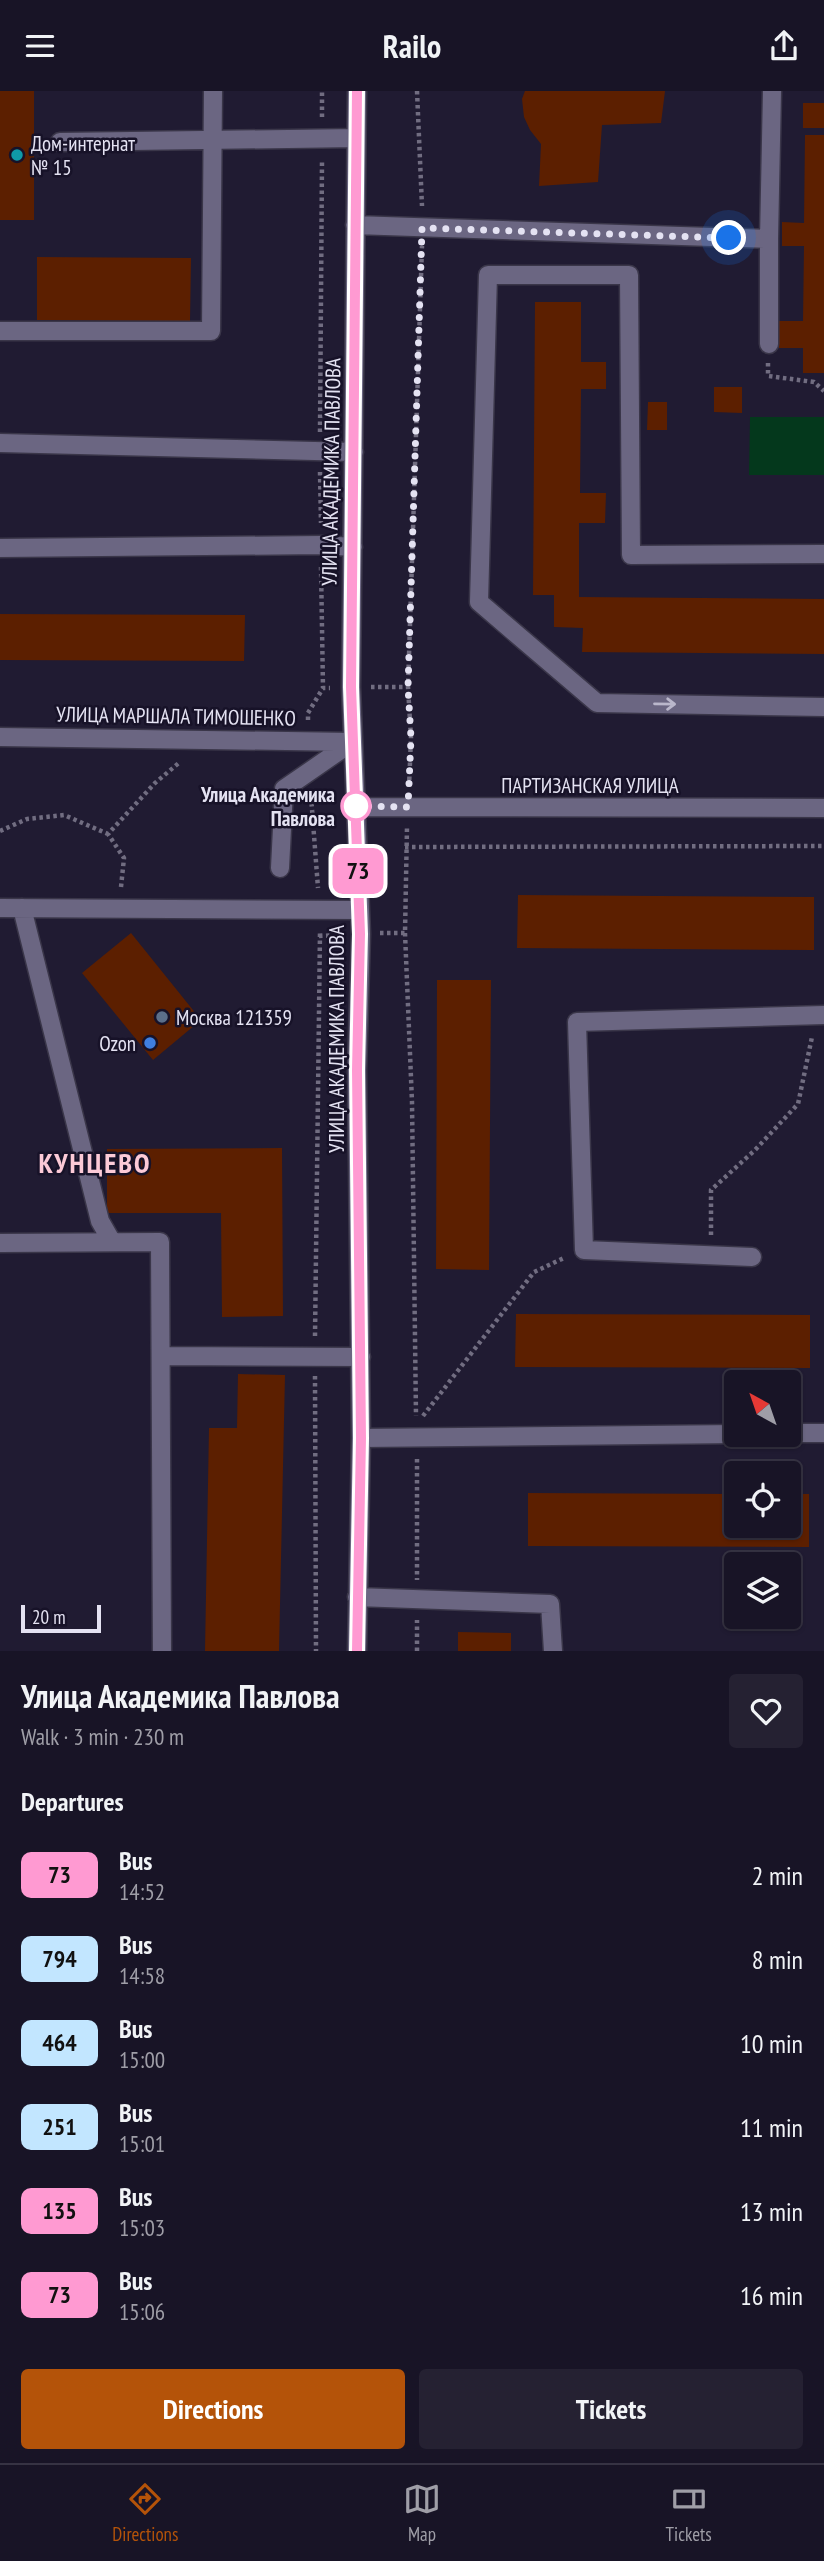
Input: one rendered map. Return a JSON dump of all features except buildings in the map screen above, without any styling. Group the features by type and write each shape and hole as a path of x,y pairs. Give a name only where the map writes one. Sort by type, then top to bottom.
{"street":[{"path":"0,331 211,331 213,91"},
{"name":"УЛИЦА АКАДЕМИКА ПАВЛОВА","path":"356,91 352,742 360,910 357,1070 361,1438 357,1651"},
{"path":"769,344 772,91"},
{"path":"60,142 356,138"},
{"path":"355,225 769,239"},
{"path":"824,554 631,555 629,275 488,275 479,602 597,703 824,707"},
{"path":"0,443 354,451"},
{"path":"0,548 353,547"},
{"name":"УЛИЦА МАРШАЛА ТИМОШЕНКО","path":"0,737 352,742"},
{"path":"280,869 284,789 352,742"},
{"name":"ПАРТИЗАНСКАЯ УЛИЦА","path":"356,807 824,808"},
{"path":"0,908 360,910"},
{"path":"22,908 100,1221 112,1242"},
{"path":"752,1257 584,1250 577,1022 820,1015"},
{"path":"0,1243 160,1242 162,1651"},
{"path":"162,1356 361,1357"},
{"path":"802,1433 824,1433"},
{"path":"361,1438 411,1444 724,1434"},
{"path":"357,1597 550,1604 553,1651"}],"path":[{"path":"322,91 320,450 323,688"},
{"path":"416,1422 412,1102 405,933 405,847 411,738 408,687 422,228 417,91"},
{"path":"769,344 768,376 814,382 824,391"},
{"path":"108,834 155,783 183,760"},
{"path":"0,831 27,819 64,815 108,834 124,858 119,909"},
{"path":"405,847 824,846"},
{"path":"316,1651 315,1356 319,936 405,933"},
{"path":"711,1255 711,1190 755,1150 798,1104 820,1015"},
{"path":"417,1585 411,1444 534,1272 584,1250"},
{"path":"416,1651 417,1611"}],"green space":[{"path":"750,417 824,417 824,475 749,475"}],"bus line":[{"name":"73","path":"357,91 351,687 360,934 357,1070 361,1438 357,1651"}],"place":[{"name":"Дом-интернат № 15","path":"17,155"},
{"name":"Улица Академика Павлова","path":"356,806"},
{"name":"Москва 121359","path":"162,1017"},
{"name":"Ozon","path":"150,1043"}],"district":[{"name":"КУНЦЕВО","path":"95,1162"}],"route":[{"path":"356,806 408,807 411,738 408,687 422,228 729,238"}]}
